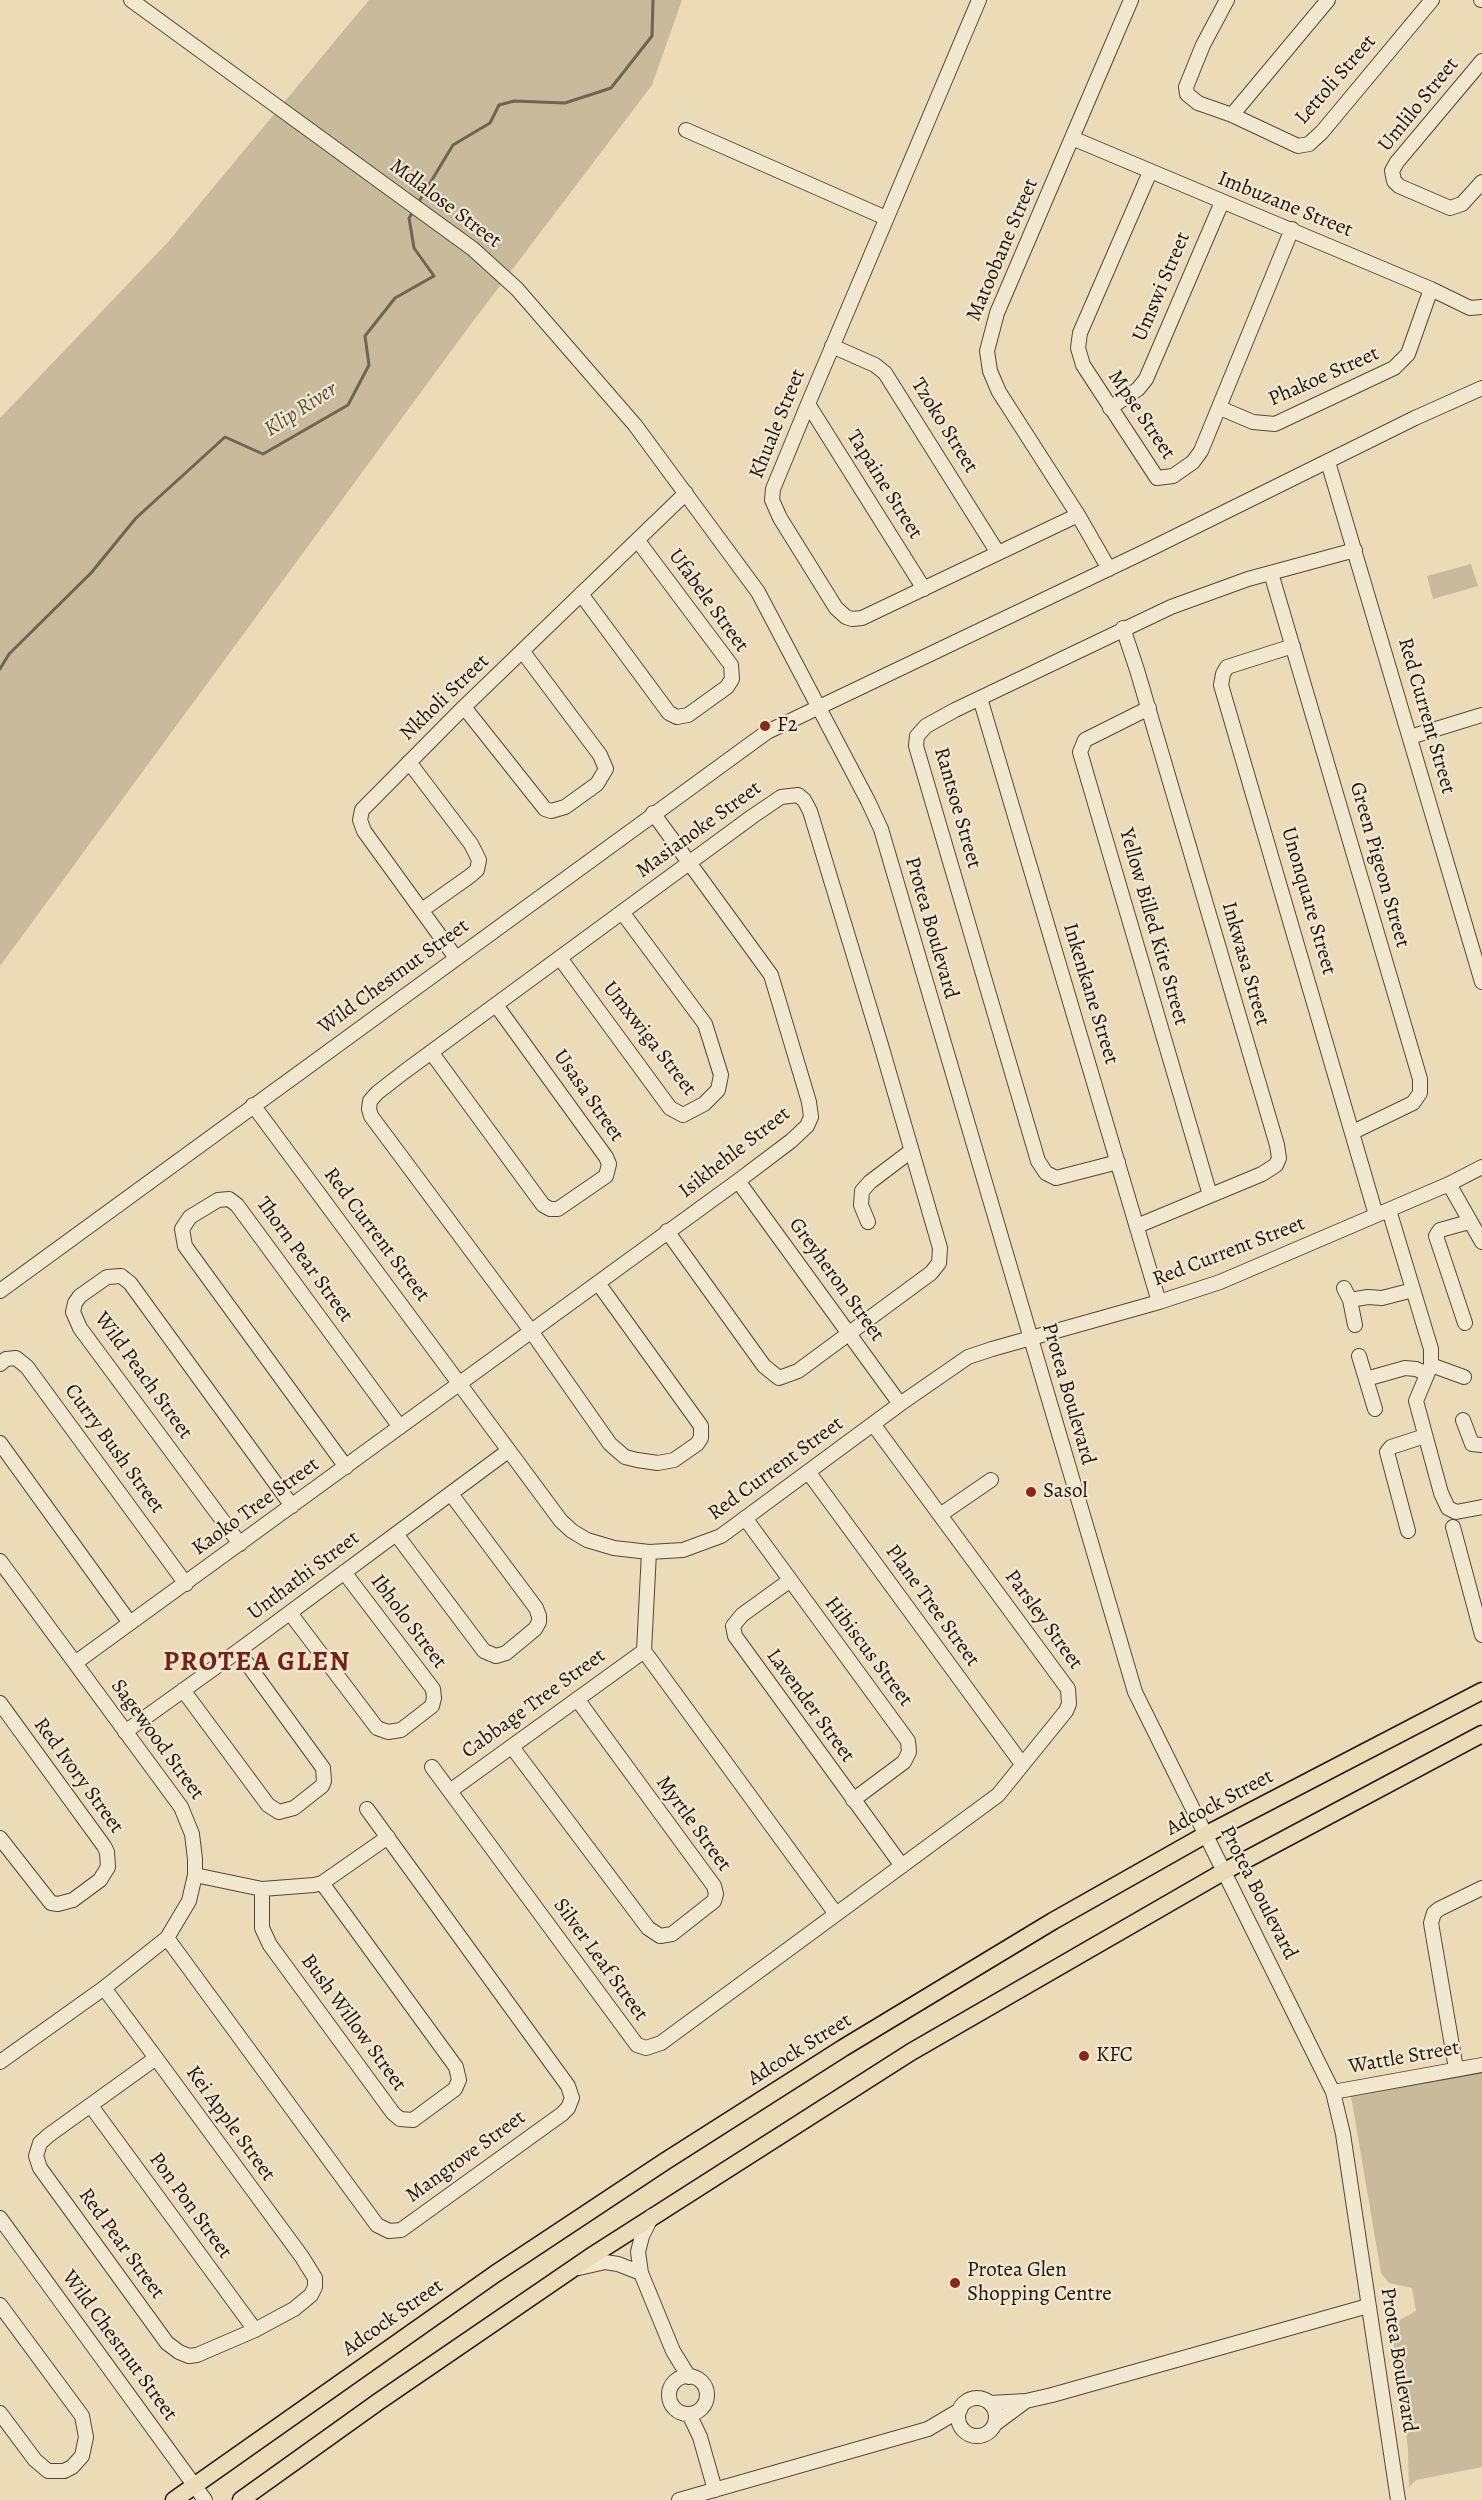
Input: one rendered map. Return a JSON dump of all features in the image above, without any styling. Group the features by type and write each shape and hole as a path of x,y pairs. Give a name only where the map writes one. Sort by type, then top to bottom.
{"main road":[{"name":"Adcock Street","path":"174,2500 458,2300 674,2156 843,2048 1053,1921 1204,1835 1482,1691"},
{"path":"241,2500 568,2271 946,2031 1223,1872 1482,1734"}],"street":[{"name":"Mdlalose Street","path":"131,0 473,249 517,290 635,425 686,493"},
{"name":"Khuale Street","path":"979,0 832,346 773,489 772,500 780,518 836,608 846,617 856,619 1078,515"},
{"name":"Matoobane Street","path":"1109,569 1078,515 999,392 992,378 987,358 992,326 1131,0"},
{"name":"Lettoli Street","path":"1227,0 1203,45 1186,90 1193,101 1232,115 1293,145 1309,144 1322,132 1432,0"},
{"path":"1232,115 1328,0"},
{"name":"Umlilo Street","path":"1482,61 1397,162 1392,171 1395,181 1400,186 1450,208 1462,204 1482,183"},
{"path":"686,130 886,218"},
{"name":"Imbuzane Street","path":"1072,138 1222,202 1292,229 1470,308 1482,307"},
{"name":"Mpse Street","path":"1150,172 1078,343 1078,352 1083,365 1153,475 1160,479 1173,476 1193,462 1201,451 1292,229"},
{"name":"Umswi Street","path":"1110,408 1138,389 1146,379 1222,202"},
{"name":"Phakoe Street","path":"1220,408 1253,422 1275,424 1394,368 1408,354 1431,289"},
{"name":"Tzoko Street","path":"832,346 875,365 885,373 998,553"},
{"name":"Wild Chestnut Street","path":"0,1291 757,739 1397,427 1482,388"},
{"name":"Tapaine Street","path":"808,404 924,589"},
{"name":"Red Current Street","path":"1328,462 1482,982"},
{"name":"Nkholi Street","path":"456,958 373,843 360,820 365,805 686,493"},
{"name":"Protea Boulevard","path":"686,493 758,592 820,707 881,829 1135,1692 1333,2092 1343,2134 1398,2500"},
{"name":"Ufabele Street","path":"581,594 669,713 677,717 688,715 727,687 732,679 730,665 638,541"},
{"name":"Rantsoe Street","path":"1118,1162 1056,1178 1046,1173 1038,1161 916,746 917,736 926,726 980,698 1123,628 1198,596 1355,550"},
{"name":"Green Pigeon Street","path":"1271,573 1420,1079 1420,1093 1413,1103 1353,1132"},
{"name":"Inkwasa Street","path":"1123,628 1149,708 1277,1145 1278,1162 1271,1169 1137,1226"},
{"name":"Unonquare Street","path":"1293,646 1227,667 1221,685 1353,1132 1413,1290 1431,1349 1429,1369 1416,1401 1442,1493 1448,1508 1460,1512 1482,1507"},
{"path":"464,707 545,809 552,811 565,807 597,784 606,769 600,755 523,652"},
{"name":"Inkenkane Street","path":"980,698 1159,1302"},
{"name":"Yellow Billed Kite Street","path":"1149,708 1085,740 1080,752 1210,1195"},
{"path":"1410,737 1482,715"},
{"path":"409,762 471,844 479,860 474,873 422,910"},
{"name":"Masianoke Street","path":"531,1331 369,1112 370,1101 377,1093 431,1052 775,801 795,794 804,800 810,811 940,1248 939,1263 931,1272 791,1375 785,1378 775,1377 764,1366 667,1231"},
{"name":"Isikhehle Street","path":"460,1383 738,1181 803,1132 809,1122 810,1110 771,975 653,813"},
{"name":"Umxwiga Street","path":"561,958 670,1108 684,1115 704,1104 718,1090 721,1075 705,1024 622,912"},
{"name":"Usasa Street","path":"431,1052 543,1205 550,1209 558,1209 606,1176 609,1164 606,1158 496,1005"},
{"name":"Red Current Street","path":"253,1105 460,1383 543,1499 572,1531 587,1539 614,1548 649,1552 683,1550 708,1542 809,1473 900,1404 968,1357 1220,1282 1383,1213 1482,1167"},
{"path":"868,1222 861,1205 862,1191 870,1182 911,1151"},
{"name":"Greyheron Street","path":"738,1181 900,1404"},
{"path":"1449,1184 1469,1222 1481,1237"},
{"name":"Thorn Pear Street","path":"346,1467 185,1246 182,1229 190,1217 218,1200 229,1199 237,1205 400,1427"},
{"path":"1465,1323 1436,1236 1440,1230 1469,1222"},
{"name":"Wild Peach Street","path":"240,1544 80,1328 73,1307 80,1296 112,1276 121,1276 130,1283 292,1506"},
{"path":"531,1331 619,1453 637,1460 658,1463 680,1457 701,1438 699,1420 598,1283"},
{"path":"1355,1325 1347,1294 1382,1298 1413,1290"},
{"path":"1359,1356 1375,1409"},
{"name":"Curry Bush Street","path":"0,1364 6,1359 16,1358 27,1366 186,1584"},
{"path":"1366,1379 1405,1368 1429,1369 1464,1377"},
{"name":"Kaoko Tree Street","path":"75,1663 460,1383"},
{"path":"1463,1420 1472,1444 1482,1445"},
{"name":"Parsley Street","path":"833,1916 998,1795 1066,1711 1069,1704 1068,1689 873,1424"},
{"path":"1408,1531 1387,1452 1391,1447 1425,1436"},
{"path":"0,1443 130,1623"},
{"name":"Unthathi Street","path":"125,1732 508,1451"},
{"name":"Plane Tree Street","path":"809,1473 1022,1764"},
{"path":"940,1515 991,1479"},
{"path":"396,1534 484,1651 496,1656 514,1647 535,1629 539,1622 536,1608 451,1494"},
{"name":"Hibiscus Street","path":"745,1518 904,1735 909,1746 904,1762 853,1800"},
{"path":"1453,1527 1482,1635"},
{"path":"649,1552 644,1650 833,1916"},
{"name":"Sagewood Street","path":"0,1561 5,1579 75,1663 181,1807 188,1820 194,1846 195,1875 183,1914 167,1938 104,1988 0,2062"},
{"name":"Ibholo Street","path":"290,1613 377,1728 388,1732 401,1730 432,1706 433,1689 344,1572"},
{"name":"Lavender Street","path":"789,1581 742,1615 733,1626 735,1636 902,1866"},
{"name":"Cabbage Tree Street","path":"450,1791 644,1650"},
{"path":"183,1690 267,1804 279,1812 294,1808 322,1786 323,1768 238,1651"},
{"name":"Myrtle Street","path":"512,1747 648,1929 654,1934 666,1936 681,1927 714,1901 716,1894 714,1886 577,1699"},
{"name":"Red Ivory Street","path":"0,1703 104,1846 107,1852 108,1867 100,1880 74,1900 58,1904 51,1903 0,1838"},
{"name":"Silver Leaf Street","path":"432,1767 642,2048 652,2048 661,2043 833,1916"},
{"name":"Mangrove Street","path":"167,1938 377,2224 389,2231 401,2230 562,2114 568,2108 572,2098 568,2086 367,1809"},
{"path":"195,1875 262,1889 322,1883 388,1837"},
{"name":"Bush Willow Street","path":"262,1889 262,1928 270,1945 393,2114 400,2119 413,2120 455,2088 459,2080 456,2067 322,1883"},
{"path":"1456,2069 1431,1923 1434,1913 1439,1909 1482,1888"},
{"name":"Kei Apple Street","path":"104,1988 302,2257 314,2275 315,2287"},
{"name":"Red Pear Street","path":"156,2058 40,2143 36,2156 37,2162 173,2349 189,2356 211,2350 277,2320 306,2300 315,2287"},
{"name":"Wattle Street","path":"1333,2092 1482,2065"},
{"name":"Pon Pon Street","path":"91,2106 255,2330"},
{"name":"Wild Chestnut Street","path":"0,2217 205,2500"},
{"path":"651,2217 642,2236 638,2252 641,2273 673,2351 689,2377"},
{"path":"568,2271 605,2262 618,2264 641,2273"},
{"path":"0,2305 82,2416 86,2437 82,2456 72,2467 64,2471 48,2470 35,2460 0,2413"},
{"path":"990,2403 1026,2401 1368,2306"},
{"path":"673,2351 673,2384 669,2395 672,2407 677,2411 694,2412 705,2402 706,2392 700,2381 683,2377 673,2384"},
{"path":"967,2433 959,2422 960,2410 963,2405 973,2399 990,2403 996,2414 995,2424"},
{"path":"928,2429 942,2429 979,2436 985,2434 1026,2401"},
{"path":"679,2500 928,2429 960,2410"},
{"path":"694,2412 716,2490"}],"shaded area":[{"path":"369,0 682,0 652,85 465,332 0,966 0,418 168,242"},
{"path":"1471,564 1478,586 1433,599 1427,576"},
{"path":"1482,2072 1482,2467 1416,2480 1409,2487 1408,2449 1392,2332 1396,2322 1416,2311 1412,2288 1389,2283 1381,2273 1351,2096"}],"waterway":[{"name":"Klip River","path":"418,203 453,145 490,123 499,105 514,101 565,103 611,88 652,36 653,0"},
{"name":"Klip River","path":"0,669 9,654 91,573 136,518 225,437 263,454 348,405 369,365 365,336 395,298 434,276 414,248 409,218 413,212"}],"place":[{"name":"F2","path":"765,726"},
{"name":"Sasol","path":"1031,1492"},
{"name":"KFC","path":"1084,2056"},
{"name":"Protea Glen Shopping Centre","path":"955,2283"}],"district":[{"name":"PROTEA GLEN","path":"257,1663"}]}
